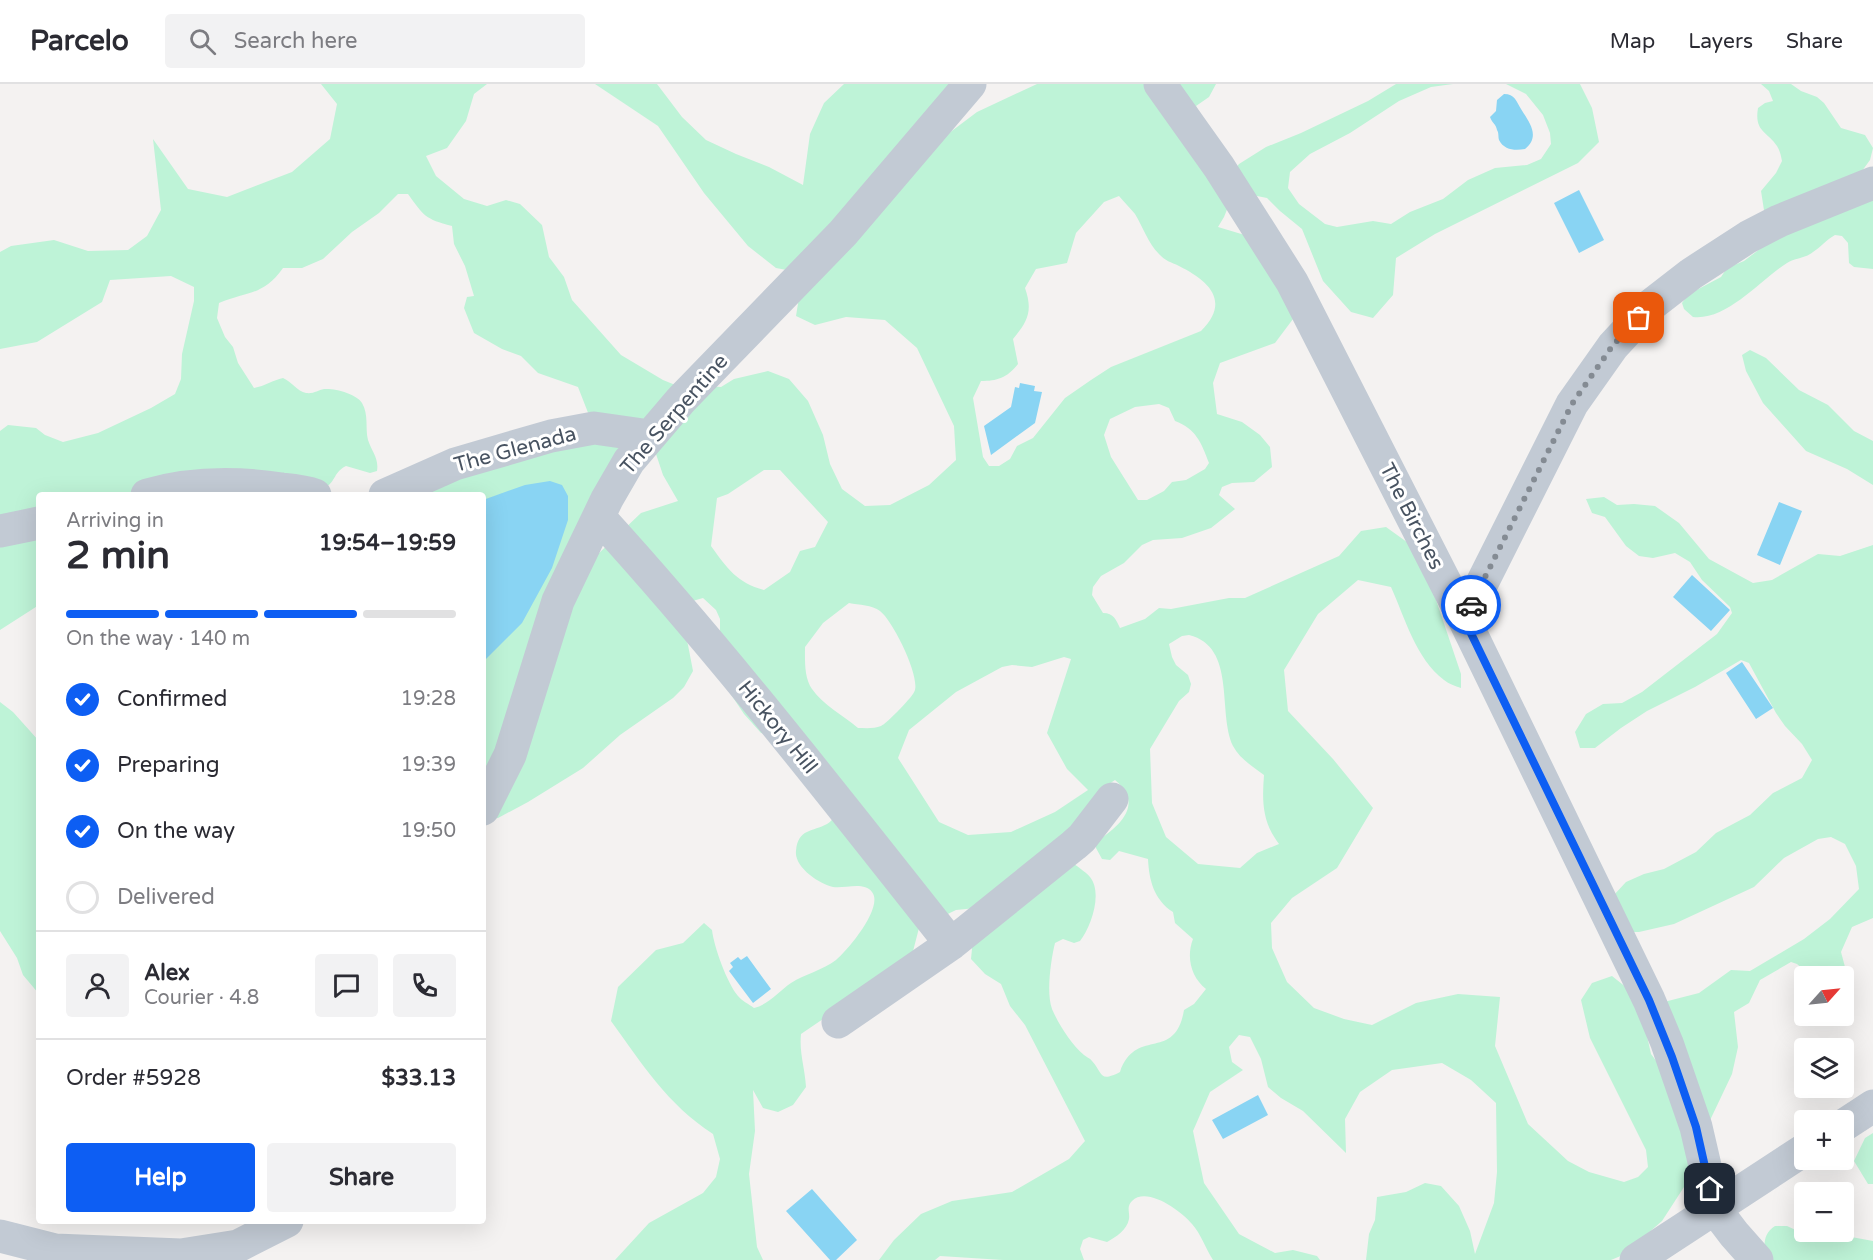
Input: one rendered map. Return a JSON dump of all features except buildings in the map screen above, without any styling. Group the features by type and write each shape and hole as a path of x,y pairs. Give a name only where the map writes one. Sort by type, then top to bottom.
{"street":[{"name":"The Serpentine","path":"486,803 510,755 558,601 629,461 681,400 843,233 970,84"},
{"name":"The Birches","path":"1160,84 1219,167 1292,282 1464,619 1649,1000 1696,1127 1715,1209 1757,1260"},
{"path":"1464,619 1572,404 1613,345 1651,305 1691,274 1748,237 1779,221 1873,183"},
{"name":"The Glenada","path":"392,492 455,464 551,436 594,428 650,436"},
{"path":"158,492 210,483 258,485 298,492"},
{"name":"Hickory Hill","path":"599,517 654,577 770,716 951,944"},
{"path":"0,531 36,524"},
{"path":"838,1022 951,944 1082,838 1112,799"},
{"path":"1854,1118 1873,1106"},
{"path":"1636,1260 1794,1157"},
{"path":"0,1236 55,1250 181,1255 238,1246 280,1224"}],"green space":[{"path":"321,84 487,84 474,94 466,121 447,148 426,156 436,176 464,199 487,206 506,200 520,204 542,225 549,257 564,277 572,300 621,355 663,380 690,391 707,386 721,387 734,379 768,371 789,379 808,401 823,435 830,464 842,489 865,506 890,505 929,485 956,460 954,426 917,348 885,320 846,317 815,325 796,316 803,273 776,268 748,246 704,193 658,126 595,84 657,84 682,117 706,140 769,167 803,185 810,134 824,103 844,84 970,84 892,176 977,112 1037,84 1216,84 1209,97 1196,106 1232,173 1239,164 1266,147 1368,101 1396,84 1453,84 1431,87 1399,101 1350,133 1310,154 1290,172 1288,188 1299,204 1325,224 1337,227 1373,221 1391,224 1410,212 1443,199 1468,180 1495,168 1527,165 1541,159 1551,144 1550,133 1543,115 1526,94 1506,84 1580,84 1592,108 1599,142 1578,163 1435,234 1396,258 1393,295 1373,318 1351,312 1323,281 1302,229 1267,198 1252,195 1232,197 1218,227 1248,236 1263,246 1293,319 1275,343 1220,363 1213,383 1217,414 1242,422 1260,435 1270,447 1272,467 1254,482 1232,483 1222,487 1219,495 1235,509 1211,528 1182,538 1153,540 1142,545 1124,563 1101,576 1093,587 1092,595 1103,613 1112,616 1120,628 1145,619 1159,608 1171,609 1229,598 1245,598 1339,556 1361,531 1386,527 1411,545 1429,579 1461,674 1461,688 1444,680 1426,661 1412,637 1391,587 1358,580 1318,614 1284,670 1288,711 1333,759 1373,808 1337,868 1292,898 1271,923 1272,948 1287,982 1314,1008 1344,1019 1372,1025 1416,1003 1458,994 1500,997 1495,1046 1528,1124 1568,1161 1589,1172 1624,1182 1638,1177 1648,1167 1646,1150 1590,1038 1581,1000 1592,983 1612,976 1627,988 1631,1000 1643,1018 1651,1054 1660,1066 1664,1002 1699,993 1731,970 1750,971 1804,939 1830,919 1859,889 1856,866 1845,844 1831,837 1818,839 1784,858 1754,887 1674,924 1639,932 1627,932 1613,896 1626,882 1664,869 1696,852 1716,833 1750,815 1773,793 1802,778 1812,760 1776,713 1749,663 1741,660 1647,711 1595,748 1580,748 1575,732 1586,714 1603,704 1622,703 1642,692 1717,634 1732,613 1730,607 1702,580 1690,562 1675,553 1653,558 1639,556 1626,546 1605,517 1592,513 1586,499 1604,497 1617,505 1655,506 1679,523 1709,559 1753,583 1772,580 1818,554 1840,556 1873,545 1873,918 1852,927 1841,952 1845,966 1799,966 1791,962 1760,980 1749,1003 1734,1012 1738,1047 1732,1074 1693,1156 1684,1187 1662,1221 1623,1255 1611,1260 1366,1260 1369,1234 1375,1220 1377,1197 1406,1192 1425,1183 1441,1186 1459,1206 1470,1231 1475,1254 1494,1203 1497,1172 1496,1103 1471,1080 1442,1063 1392,1070 1360,1092 1345,1119 1346,1153 1303,1111 1268,1087 1261,1059 1250,1037 1239,1035 1229,1047 1232,1062 1243,1070 1210,1092 1193,1131 1204,1183 1239,1234 1275,1253 1293,1250 1317,1256 1320,1260 1213,1260 1198,1232 1187,1219 1164,1202 1146,1196 1138,1197 1130,1203 1128,1223 1124,1230 1114,1238 1107,1242 1089,1237 1083,1240 1080,1249 1084,1260 1003,1260 940,1256 935,1260 879,1260 894,1240 921,1214 952,1201 1012,1192 1069,1159 1085,1141 1025,1025 1010,1006 1001,984 985,974 971,959 976,908 956,910 919,928 911,959 801,1034 806,1087 793,1105 778,1112 763,1108 753,1090 755,1131 749,1174 757,1247 763,1260 615,1260 649,1223 703,1193 716,1177 720,1159 713,1134 669,1097 611,1021 618,987 656,950 683,943 704,923 712,930 715,946 734,990 740,998 754,1008 769,1001 791,983 836,960 863,928 873,908 874,899 872,892 864,887 833,887 821,882 808,874 799,863 796,851 803,834 822,827 836,814 781,737 761,733 744,714 720,678 720,619 716,610 703,598 689,602 681,618 693,671 684,687 673,698 620,735 583,768 498,818 486,819 486,492 393,492 594,428 578,387 538,373 521,356 502,349 474,333 464,308 467,297 474,296 465,266 454,244 452,226 426,216 408,194 398,194 379,213 352,232 323,259 302,268 283,268 269,284 262,288 219,303 217,318 225,337 233,347 238,363 254,388 283,378 306,393 324,389 334,390 351,394 362,403 368,440 376,459 377,471 370,473 346,466 338,472 330,484 321,490 293,492 36,492 36,607 0,630 0,431 8,425 36,428 45,435 63,442 98,433 175,394 181,379 182,354 194,301 194,287 171,276 110,280 102,302 37,342 0,349 0,252 11,246 54,240 88,251 128,250 147,236 161,210 153,139 188,189 227,197 292,172 330,139 337,104","holes":["1119,196 1135,214 1152,245 1161,256 1190,272 1207,285 1215,301 1210,320 1201,331 1111,367 1091,380 1065,398 1033,438 1017,446 1010,459 999,466 989,466 983,457 973,398 981,381 1001,378 1010,373 1018,364 1013,339 1028,315 1029,303 1025,288 1036,269 1067,263 1076,233 1104,202","1159,404 1169,408 1175,421 1193,432 1209,463 1205,469 1186,480 1172,482 1164,491 1147,500 1138,500 1111,457 1104,435 1110,419 1135,407","650,436 663,475 678,501 641,513 597,555","764,470 780,470 828,522 815,547 800,551 790,572 764,590 740,579 711,546 717,498 728,494","849,603 880,611 898,636 913,672 915,682 913,693 894,715 875,728 858,728 827,705 809,685 806,674 805,647 823,623","1189,635 1204,642 1214,653 1220,666 1228,732 1233,746 1243,759 1264,775 1264,811 1269,828 1279,844 1257,853 1240,868 1198,864 1166,837 1152,803 1150,749 1179,701 1189,692 1191,684 1188,675 1176,665 1169,644 1182,636","1064,657 1071,659 1047,733 1067,769 1088,790 1055,812 1011,832 968,835 939,822 898,758 909,730 956,692 1002,667 1012,665 1032,667","1115,780 1124,789 1128,798 1128,806 1120,822 1096,842 1096,848 1102,859 1110,860 1119,851 1148,859 1151,882 1157,895 1161,902 1173,912 1175,923 1193,939 1190,953 1191,966 1193,973 1206,989 1194,1004 1184,1010 1179,1026 1172,1036 1164,1041 1135,1050 1127,1058 1120,1072 1105,1077 1070,1040 1052,1009 1049,994 1055,943 1063,939 1074,943 1080,941 1094,910 1094,884 1090,877 1071,861 1109,784"]},
{"path":"1761,84 1791,84 1817,97 1824,103 1841,128 1865,135 1873,148 1870,160 1862,171 1873,186 1873,269 1854,267 1849,263 1848,243 1842,236 1835,235 1810,254 1787,263 1731,306 1706,317 1693,317 1684,309 1682,303 1689,294 1721,277 1727,268 1744,261 1769,242 1761,191 1776,173 1782,161 1777,146 1762,130 1758,122 1758,108 1773,101 1769,91"},
{"path":"1750,350 1766,358 1799,390 1828,405 1854,431 1873,441 1873,485 1847,469 1806,451 1763,403 1746,371 1742,355"},
{"path":"0,702 13,712 36,738 36,990 23,975 17,958 0,931"},
{"path":"1873,1133 1873,1184 1868,1184 1854,1161 1865,1138"},
{"path":"1775,1226 1787,1226 1794,1229 1794,1242 1854,1242 1854,1237 1873,1241 1873,1260 1766,1260 1766,1237"}],"water":[{"path":"1504,94 1511,95 1515,99 1532,129 1532,139 1525,149 1514,150 1504,146 1499,140 1498,132 1490,117 1496,111 1497,100"},
{"path":"1579,190 1604,240 1579,253 1554,203"},
{"path":"1020,383 1035,386 1034,391 1042,392 1035,423 991,455 984,426 1011,407 1015,387 1019,388"},
{"path":"550,481 562,485 568,496 568,520 552,568 522,623 486,659 486,499 525,485"},
{"path":"1779,502 1802,511 1780,565 1757,555"},
{"path":"1692,575 1730,610 1711,631 1673,597"},
{"path":"1742,662 1773,708 1756,719 1726,673"},
{"path":"747,956 771,989 753,1003 729,971 733,967 730,963 738,957 741,960"},
{"path":"1258,1095 1268,1115 1223,1139 1212,1120"},
{"path":"812,1189 857,1240 836,1260 830,1260 786,1211"}],"way so far":[{"path":"1471,605 1572,404 1613,345 1639,318"}],"route":[{"path":"1471,605 1464,619 1649,1000 1696,1127 1710,1189"}]}
